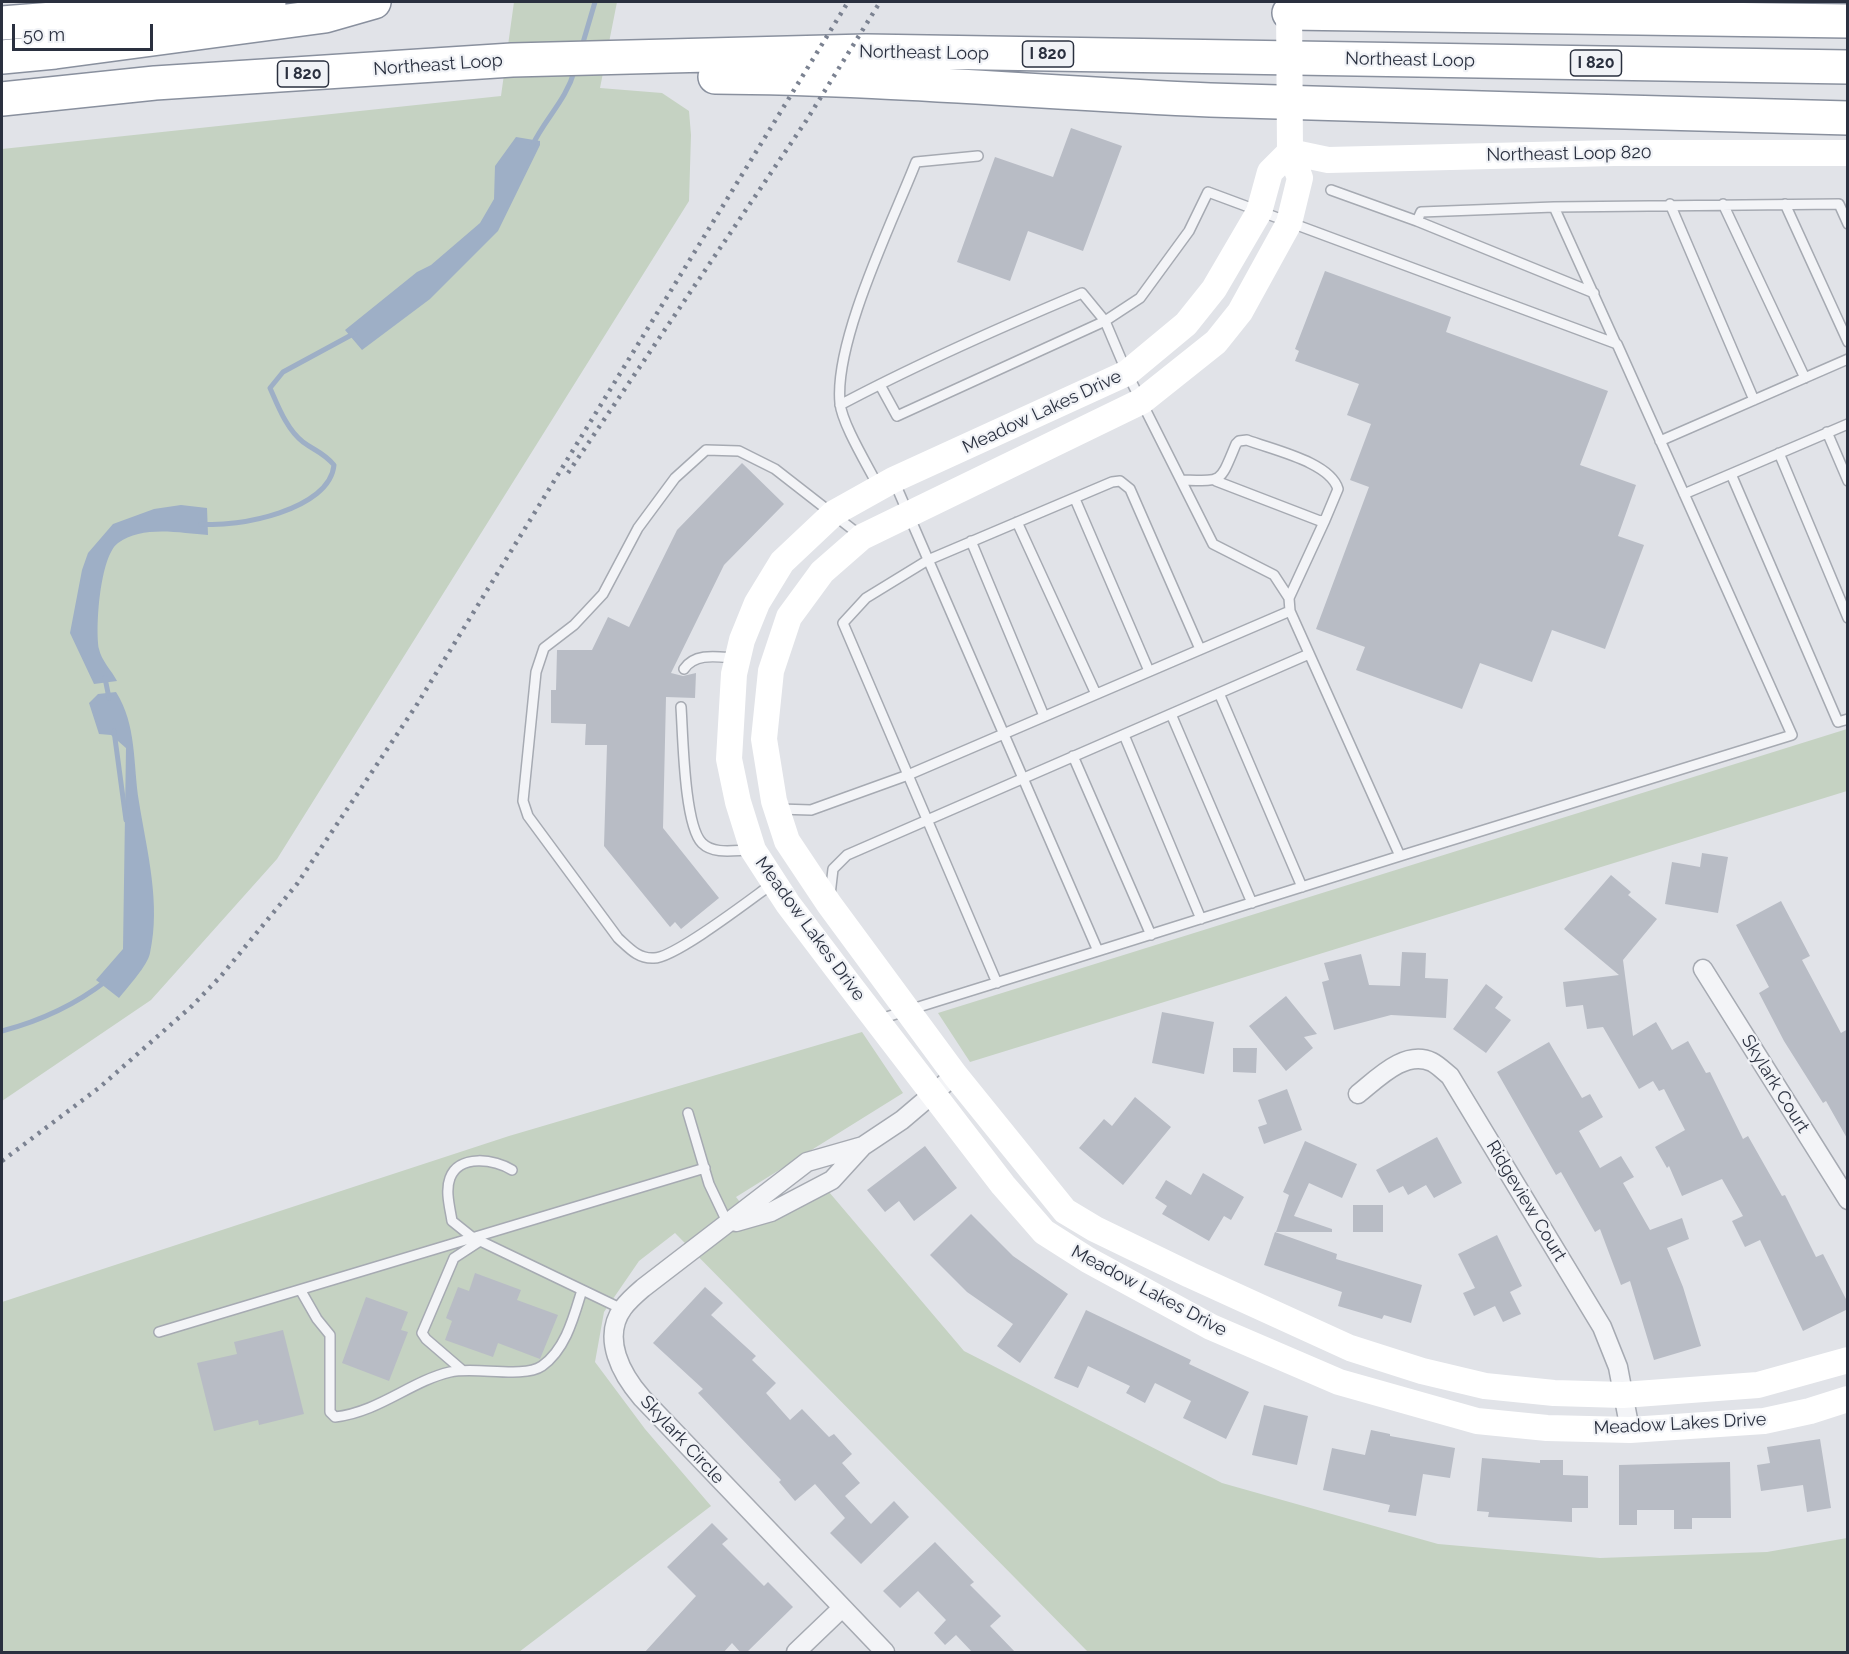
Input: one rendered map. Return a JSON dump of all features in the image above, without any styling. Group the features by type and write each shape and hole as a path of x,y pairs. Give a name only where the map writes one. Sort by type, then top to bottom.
{"highway":[{"path":"2,23 270,2"},
{"path":"2,57 326,16 374,2"},
{"path":"1289,7 1376,15 1848,21"},
{"name":"Northeast Loop","path":"2,99 93,90 522,60 626,67 873,51 1848,67"},
{"path":"626,67 1065,94 1410,108 1621,110 1848,118"},
{"path":"2,116 58,109 93,90"}],"street":[{"path":"1289,7 1290,153"},
{"name":"Northeast Loop 820","path":"1290,153 1328,160 1614,153 1848,153"},
{"name":"Meadow Lakes Drive","path":"1848,1360 1758,1385 1623,1395 1554,1393 1485,1386 1422,1371 1350,1348 1095,1229 1065,1210 955,1075 829,904 787,841 776,808 764,739 771,671 789,617 822,572 862,537 1142,401 1216,342 1240,312 1289,223 1300,178 1290,153 1270,172 1259,212 1214,289 1186,324 1127,373 886,484 834,513 782,562 757,603 738,658 729,726 729,759 738,802 753,850 774,883 933,1094 1003,1185 1044,1232 1088,1260 1211,1327 1339,1382 1478,1421 1547,1428 1630,1430 1764,1421 1810,1412 1848,1399"},
{"name":"Skylark Court","path":"1703,969 1848,1200"},
{"name":"Ridgeview Court","path":"1358,1094 1399,1064 1418,1058 1432,1062 1450,1076 1602,1327 1618,1367 1630,1430"},
{"name":"Skylark Circle","path":"728,1224 771,1212 832,1180 863,1146 955,1075"},
{"name":"Skylark Circle","path":"863,1146 807,1162 643,1287 622,1309 615,1326 614,1345 619,1365 629,1383 885,1653"},
{"path":"796,1653 842,1608"}],"lane":[{"path":"978,156 916,162 849,335 841,371 840,405 886,484 908,515 1098,951"},
{"path":"1331,190 1417,221 1594,293"},
{"path":"880,385 897,416 1105,321 1140,298 1189,231 1208,192 1616,344"},
{"path":"1417,221 1421,212 1670,204 1839,204 1848,224"},
{"path":"1670,204 1754,400"},
{"path":"1723,204 1804,378"},
{"path":"1785,204 1848,342"},
{"path":"877,1020 1792,735 1554,207"},
{"path":"840,405 970,341 1082,293 1105,321 1127,373 1213,544 1274,575 1289,598 1290,611 1400,856"},
{"path":"1660,441 1848,359"},
{"path":"1684,494 1848,424"},
{"path":"1827,432 1848,481"},
{"path":"1216,481 1223,476 1236,444 1247,440 1328,472 1338,489 1289,598"},
{"path":"774,883 677,949 655,959 637,955 618,938 528,816 523,801 536,672 544,648 574,625 603,594 638,528 675,478 706,450 739,451 775,469 862,537"},
{"path":"1779,453 1848,618"},
{"path":"1731,474 1839,722 1848,719"},
{"path":"1181,480 1216,481 1316,520 1325,520"},
{"path":"997,982 843,623 866,598 928,560 1112,482 1127,484 1200,649"},
{"path":"1075,499 1149,671"},
{"path":"1017,522 1096,694"},
{"path":"971,541 1044,716"},
{"path":"776,808 811,810 908,774 1290,611"},
{"path":"829,904 834,868 847,855 1310,654"},
{"path":"684,669 688,663 707,656 738,658"},
{"path":"1219,693 1302,887"},
{"path":"681,707 687,793 696,832 702,843 715,851 753,850"},
{"path":"1171,714 1252,903"},
{"path":"1124,735 1201,919"},
{"path":"1073,756 1151,935"},
{"path":"688,1113 709,1184 728,1224"},
{"path":"512,1170 501,1163 472,1161 457,1169 450,1178 452,1221 476,1239 622,1309"},
{"path":"159,1332 476,1239 705,1168"},
{"path":"462,1370 426,1339 423,1333 454,1258 476,1239"},
{"path":"301,1291 317,1319 330,1335 330,1412 335,1417 356,1415 448,1372 462,1370 519,1371 540,1368 552,1357 570,1328 582,1290"}],"green space":[{"path":"514,2 617,2 600,88 662,93 689,111 691,135 689,201 277,859 151,1000 2,1101 2,149 501,96"},
{"path":"1847,729 1847,791 970,1062 938,1013"},
{"path":"862,1032 903,1093 736,1197 758,1225 829,1192 964,1351 1222,1483 1438,1544 1600,1558 1767,1552 1847,1538 1847,1652 1088,1652 675,1233 639,1261 604,1312 595,1362 645,1429 711,1506 519,1652 2,1652 2,1302 509,1136"}],"water":[{"path":"516,137 540,141 540,145 498,231 430,299 362,350 345,330 417,272 431,265 480,223 494,199 495,166"},
{"path":"181,505 207,508 208,535 150,532 128,537 112,550 100,593 98,639 102,657 117,681 94,684 70,633 82,570 88,553 113,524 154,509"},
{"path":"116,692 128,718 131,731 139,802 152,878 154,915 148,958 119,998 96,980 123,949 126,748 111,735 99,734 89,703 98,694"}],"building":[{"path":"1071,128 1122,146 1083,251 1028,231 1010,281 957,262 995,157 1053,177"},
{"path":"1325,271 1451,317 1446,332 1608,391 1580,465 1636,485 1618,536 1644,545 1605,649 1552,630 1532,682 1480,663 1462,709 1356,670 1365,647 1316,629 1369,487 1350,480 1371,424 1347,415 1359,384 1295,361 1299,351 1295,349"},
{"path":"742,463 784,504 724,565 671,673 683,676 696,673 695,698 666,697 663,828 719,898 681,929 675,922 670,927 604,846 607,745 585,745 586,724 551,723 551,690 556,690 557,650 592,650 608,617 629,627 677,530"},
{"path":"1702,853 1728,857 1718,913 1665,904 1672,862 1700,867"},
{"path":"1611,875 1631,892 1628,895 1657,919 1623,960 1633,1036 1656,1022 1672,1050 1688,1041 1706,1073 1710,1072 1743,1139 1748,1136 1782,1196 1785,1195 1816,1257 1823,1254 1848,1303 1848,1309 1803,1331 1760,1240 1745,1247 1732,1221 1743,1216 1722,1179 1682,1196 1669,1166 1667,1168 1655,1147 1685,1130 1664,1089 1659,1091 1653,1081 1639,1089 1603,1027 1587,1029 1583,1005 1566,1007 1563,982 1619,975 1564,929"},
{"path":"1781,901 1810,956 1802,960 1841,1033 1848,1029 1848,1140 1826,1101 1823,1103 1784,1041 1759,993 1769,987 1736,925"},
{"path":"1402,952 1426,953 1425,978 1448,979 1446,1018 1391,1015 1334,1030 1322,982 1329,980 1324,963 1361,954 1369,985 1400,986"},
{"path":"1486,984 1503,997 1495,1008 1511,1020 1486,1053 1453,1029"},
{"path":"1286,996 1317,1034 1304,1037 1313,1048 1286,1071 1249,1026"},
{"path":"1162,1012 1214,1022 1204,1074 1152,1063"},
{"path":"1549,1042 1582,1098 1590,1094 1603,1117 1579,1131 1600,1168 1621,1156 1634,1177 1623,1183 1650,1230 1682,1218 1689,1239 1667,1248 1683,1287 1701,1346 1654,1360 1630,1281 1621,1285 1600,1229 1595,1232 1561,1172 1556,1175 1497,1072"},
{"path":"1233,1048 1257,1048 1256,1073 1233,1072"},
{"path":"1287,1089 1302,1130 1264,1144 1258,1127 1267,1124 1258,1100"},
{"path":"1135,1097 1171,1127 1123,1185 1079,1148 1104,1119 1112,1126"},
{"path":"1437,1137 1462,1183 1434,1198 1426,1185 1408,1195 1403,1186 1389,1193 1376,1170"},
{"path":"1305,1141 1357,1164 1342,1198 1309,1183 1294,1216 1332,1229 1332,1232 1276,1232 1289,1195 1283,1192"},
{"path":"925,1146 957,1188 914,1221 899,1201 885,1212 867,1190"},
{"path":"1203,1173 1244,1197 1231,1220 1224,1216 1209,1241 1162,1214 1167,1206 1155,1198 1166,1180 1191,1195"},
{"path":"1353,1205 1383,1205 1383,1232 1353,1232"},
{"path":"971,1214 1013,1256 1068,1294 1020,1363 997,1346 1013,1324 967,1292 930,1255"},
{"path":"1275,1232 1337,1254 1336,1259 1422,1285 1411,1323 1384,1315 1382,1319 1338,1306 1342,1292 1264,1265"},
{"path":"1497,1235 1522,1286 1510,1292 1521,1314 1503,1322 1495,1306 1474,1316 1463,1293 1475,1288 1458,1254"},
{"path":"475,1273 521,1290 517,1300 558,1315 540,1359 498,1343 493,1357 445,1340 452,1321 446,1318 458,1287 469,1291"},
{"path":"705,1287 723,1303 711,1315 756,1356 752,1360 776,1383 766,1393 790,1420 802,1409 829,1437 834,1434 852,1454 842,1463 860,1483 845,1496 871,1524 894,1501 909,1517 861,1564 830,1533 845,1518 815,1484 795,1501 779,1482 781,1480 698,1393 703,1389 653,1343"},
{"path":"366,1297 408,1312 401,1330 408,1332 389,1381 342,1363"},
{"path":"1086,1310 1191,1360 1189,1364 1249,1392 1226,1439 1183,1418 1191,1401 1155,1383 1145,1403 1126,1393 1130,1386 1088,1366 1078,1388 1054,1378"},
{"path":"283,1330 304,1414 259,1425 258,1420 214,1431 197,1363 237,1354 234,1342"},
{"path":"1264,1405 1308,1416 1297,1465 1252,1455"},
{"path":"1371,1430 1390,1434 1390,1436 1455,1448 1450,1478 1423,1474 1416,1516 1388,1512 1390,1505 1323,1490 1332,1448 1365,1455"},
{"path":"1820,1439 1831,1508 1807,1512 1803,1485 1761,1491 1757,1465 1770,1463 1767,1447"},
{"path":"1482,1458 1540,1463 1540,1460 1563,1460 1563,1475 1588,1476 1588,1508 1572,1508 1572,1522 1488,1517 1489,1512 1477,1511"},
{"path":"1730,1462 1731,1518 1692,1518 1692,1529 1674,1529 1674,1510 1637,1510 1637,1525 1619,1525 1619,1465"},
{"path":"712,1523 728,1539 722,1544 764,1586 768,1582 793,1607 746,1653 741,1653 732,1643 723,1653 644,1653 696,1596 667,1567"},
{"path":"935,1542 974,1582 970,1585 1001,1616 990,1626 1016,1653 973,1653 956,1635 945,1645 934,1633 946,1620 918,1591 900,1608 883,1591"}],"waterway":[{"path":"582,46 595,2"},
{"path":"532,146 561,100 575,69"},
{"path":"201,524 236,523 280,513 317,494 329,481 334,465 292,431 270,388 283,372 355,333"},
{"path":"105,678 109,698"},
{"path":"114,731 126,820"},
{"path":"2,1031 57,1011 82,998 106,981"}],"railway":[{"path":"2,1161 100,1087 192,1006 221,976 297,884 416,706 848,2"},
{"path":"568,473 806,121 880,2"}]}
